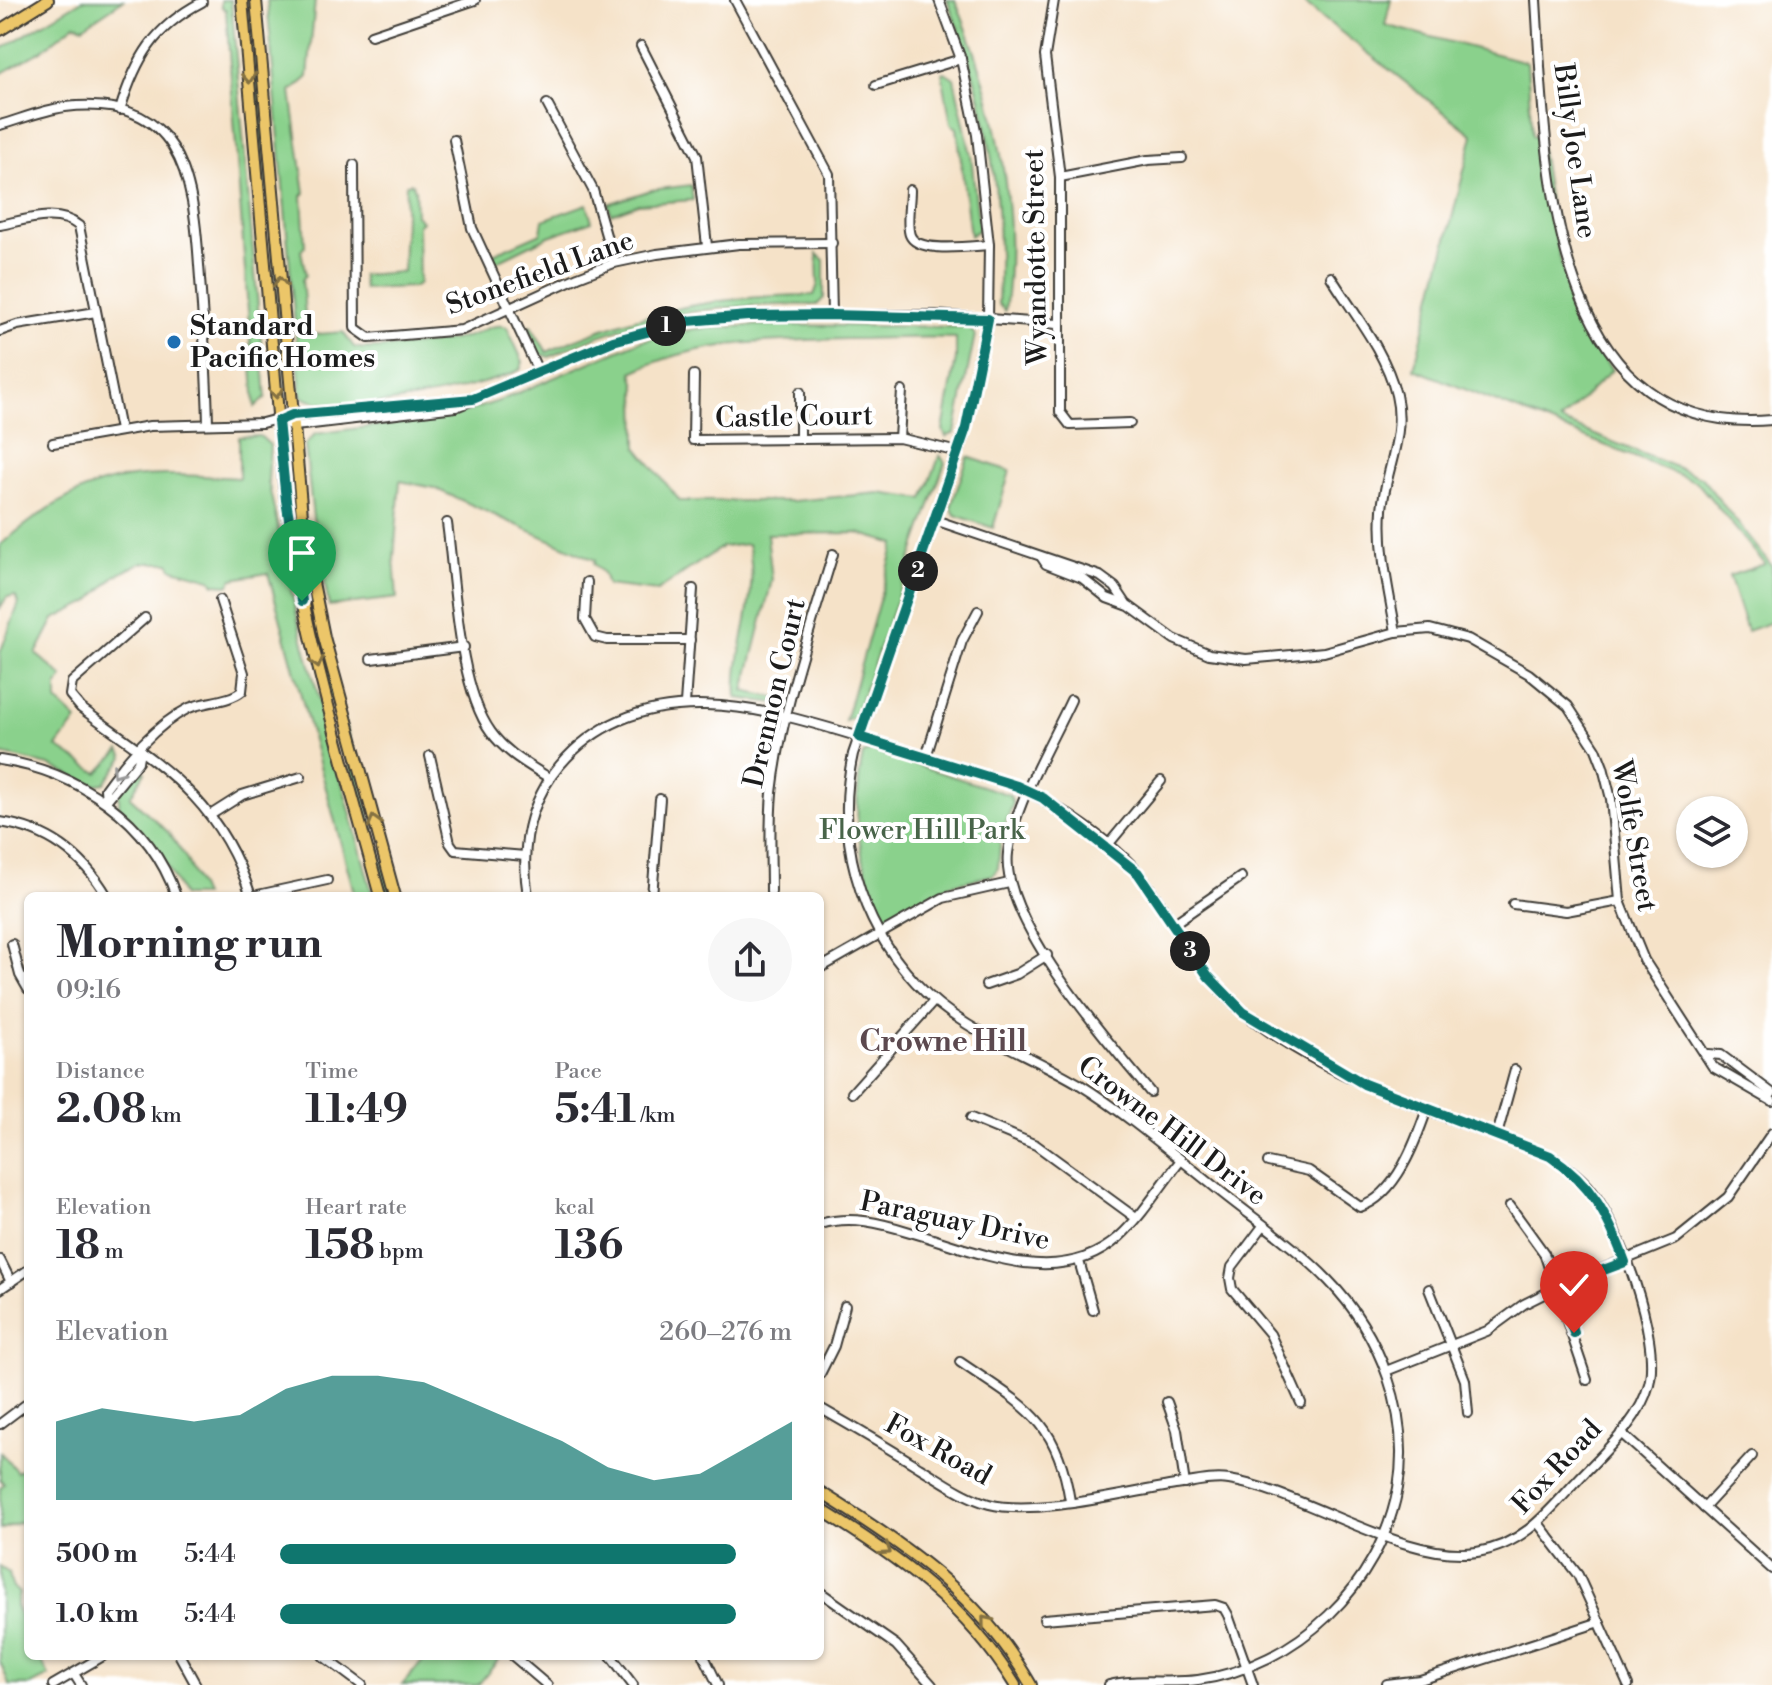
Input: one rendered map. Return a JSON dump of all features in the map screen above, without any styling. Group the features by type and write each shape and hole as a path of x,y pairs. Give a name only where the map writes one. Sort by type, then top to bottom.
{"main road":[{"path":"0,30 48,0"},
{"path":"242,0 278,421 297,579 379,892"},
{"path":"256,0 300,505 317,606 394,892"},
{"path":"824,1495 896,1540 952,1585 986,1620 1031,1685"},
{"path":"824,1511 885,1548 940,1591 976,1629 1015,1685"}],"street":[{"path":"371,35 475,0"},
{"path":"735,0 824,158 832,191 832,315"},
{"name":"Crowne Hill Drive","path":"939,0 961,59 977,135 989,245 988,319 975,390 958,452 848,776 847,835 860,890 881,933 914,981 934,1001 973,1029 1080,1085 1181,1160 1328,1279 1352,1309 1386,1371 1399,1426 1401,1458 1393,1510 1360,1579 1338,1606 1282,1651 1247,1668 1197,1680 1109,1685"},
{"name":"Wyandotte Street","path":"1054,0 1045,56 1060,177 1058,324 1062,419 1070,425 1130,423"},
{"name":"Billy Joe Lane","path":"1536,0 1553,191 1569,261 1594,332 1625,371 1658,397 1689,411 1722,420 1772,420"},
{"path":"120,110 139,62 156,34 202,2"},
{"path":"641,46 686,128 697,156 707,246"},
{"path":"876,85 961,59"},
{"path":"547,104 593,190 614,263"},
{"path":"0,125 62,108 120,110 147,119 167,135 181,155 189,177 196,221 208,424"},
{"path":"454,140 472,228 539,373"},
{"path":"1060,177 1148,160 1182,158"},
{"name":"Stonefield Lane","path":"354,165 355,328 359,334 369,338 452,332 614,263 707,246 832,243"},
{"path":"910,190 909,234 916,244 929,247 989,245"},
{"path":"0,225 53,216 70,218 79,226 120,430"},
{"path":"1331,277 1383,362 1396,396 1400,432 1382,505 1381,528 1396,632"},
{"path":"0,331 96,312"},
{"path":"53,443 120,430 292,421 473,399 613,341 688,321 748,316 832,315 1058,324"},
{"name":"Castle Court","path":"694,375 693,440 899,438 958,452"},
{"path":"899,438 902,391"},
{"path":"800,392 800,438"},
{"name":"Wolfe Street","path":"935,520 1100,576 1115,587 1129,606"},
{"path":"447,523 471,689 488,727 510,752 549,778 531,816 525,856 528,892"},
{"name":"Drennon Court","path":"771,892 773,791 788,715 833,554"},
{"name":"Wolfe Street","path":"1042,558 1046,564 1082,578 1107,598 1129,606 1192,648 1228,658 1324,652 1396,632 1430,629 1468,639 1529,674 1568,706 1596,749 1608,782 1620,901 1633,940 1644,960 1708,1054 1713,1067 1772,1101"},
{"path":"587,582 585,619 595,637 607,640 690,640"},
{"path":"685,704 693,589"},
{"path":"106,801 105,789 129,756 171,719 191,707 239,695 245,686 220,600"},
{"path":"926,757 962,641 978,611"},
{"path":"145,618 68,690 74,701 176,777 212,814 232,848 250,892"},
{"path":"371,659 464,647"},
{"path":"1071,700 1029,791 1010,842 1009,883 1016,904 1086,1015 1150,1092"},
{"name":"Fox Road","path":"549,778 599,730 648,709 685,704 788,715 1029,791 1107,846 1138,873 1221,991 1243,1012 1285,1040 1364,1084 1550,1156 1586,1184 1610,1220 1647,1323 1652,1363 1641,1405 1621,1433 1538,1523 1510,1543 1461,1553 1427,1550 1270,1489 1225,1479 1007,1507 971,1497 824,1410"},
{"path":"430,756 450,843 455,850 525,856"},
{"path":"0,760 54,774 106,801 156,856 174,892"},
{"path":"212,814 242,795 301,777"},
{"path":"1107,846 1161,781"},
{"path":"652,892 660,799"},
{"path":"0,822 38,831 56,840 79,858 104,892"},
{"path":"1173,924 1241,877"},
{"path":"271,892 327,880"},
{"path":"824,966 943,898 1009,883"},
{"path":"1513,904 1566,911 1620,901"},
{"path":"12,944 24,982"},
{"path":"986,985 1017,974 1047,955"},
{"path":"852,1093 934,1001"},
{"name":"Wolfe Street","path":"1708,1054 1721,1055 1772,1093"},
{"path":"1497,1135 1510,1101 1515,1070"},
{"path":"1268,1162 1309,1171 1360,1207 1373,1203 1408,1159 1427,1109"},
{"path":"971,1118 1036,1145 1136,1218"},
{"path":"1386,1371 1487,1331 1524,1304 1558,1287 1676,1239 1715,1210 1739,1184 1772,1133"},
{"name":"Paraguay Drive","path":"824,1224 871,1221 1036,1265 1079,1261 1107,1247 1136,1218 1181,1160"},
{"path":"1510,1206 1538,1241 1558,1287 1587,1380"},
{"path":"1263,1226 1232,1267 1232,1289 1270,1334 1301,1403"},
{"path":"0,1260 11,1282"},
{"path":"1079,1261 1093,1310"},
{"path":"0,1289 24,1273"},
{"path":"1429,1289 1465,1380 1468,1413"},
{"path":"824,1366 834,1346 845,1306"},
{"path":"960,1362 1022,1404 1043,1424 1065,1468 1070,1501"},
{"path":"1167,1402 1177,1430 1185,1484"},
{"path":"0,1424 24,1406"},
{"path":"1621,1433 1772,1569"},
{"path":"1704,1508 1752,1456"},
{"path":"1538,1523 1578,1575 1628,1685"},
{"path":"824,1595 896,1645 932,1685"},
{"path":"1044,1619 1215,1605 1224,1608 1228,1615 1253,1685"},
{"path":"1387,1684 1420,1680 1600,1622"},
{"path":"53,1685 97,1660"},
{"path":"182,1660 196,1685"},
{"path":"328,1660 362,1685"},
{"path":"518,1660 547,1685"},
{"path":"614,1660 633,1685"},
{"path":"709,1660 718,1685"},
{"path":"74,1674 81,1685"}],"green space":[{"path":"82,0 123,0 83,27 75,24 41,51 0,74 0,50"},
{"path":"221,0 231,0 266,397 255,407 226,11 221,7"},
{"path":"247,0 252,3 287,403"},
{"path":"267,0 315,0 308,77 291,92 305,193 302,196 305,246 301,251 306,275 302,280 307,335 343,332 354,347 375,348 457,339 502,326 507,327 523,362 520,370 474,386 376,404 319,403 301,396"},
{"path":"947,0 955,0 969,36 982,74 1001,152 1009,233 1005,311 998,304 995,187 983,111"},
{"path":"1300,0 1391,0 1385,25 1527,62 1532,136 1539,137 1560,259 1580,317 1612,370 1560,421 1701,477 1772,566 1772,622 1747,631 1729,576 1765,564 1697,482 1414,369 1473,135"},
{"path":"942,73 954,78 971,155 979,229 970,236 957,128 951,124"},
{"path":"412,183 416,215 422,221 418,225 419,283 414,287 364,289 362,275 403,272 406,184"},
{"path":"691,185 693,200 638,204 611,214 608,204 651,190"},
{"path":"587,204 592,221 549,236 496,262 493,254 541,233 543,220"},
{"path":"817,254 824,260 824,298 817,305 746,306 680,314 615,330 549,357 540,354 527,328 531,326 547,352 612,326 678,308 745,298 814,295 818,284"},
{"path":"761,325 969,327 975,335 955,433 946,437 943,430 956,359 956,338 736,344 683,354 632,372 636,386 637,447 680,501 792,501 879,493 923,499 940,455 945,463 855,717 845,721 895,544 858,533 767,534 772,580 744,691 776,698 776,703 737,698 739,659 751,583 748,544 722,547 657,591 607,585 603,573 594,564 595,560 434,488 400,481 394,558 397,598 329,606 313,518 305,445 315,434 455,415 499,401 640,341 694,329"},
{"path":"260,436 270,445 268,481 298,621 372,892 354,892 268,573 233,579 228,585 214,584 211,579 173,569 169,563 140,563 115,576 89,602 54,619 36,654 63,677 57,686 57,701 77,720 57,747 98,773 120,750 124,757 105,783 92,785 49,765 0,754 0,653 19,603 15,596 7,597 0,608 0,545 60,502 111,481 166,475 239,478 239,437"},
{"path":"288,443 310,597 391,892 385,892 323,669 298,554"},
{"path":"968,457 1010,471 993,528 955,515 951,507"},
{"name":"Flower Hill Park","path":"871,750 1010,795 1013,804 1001,835 998,868 993,875 949,885 892,916 881,913 862,855 857,816 863,754"},
{"path":"138,766 145,772 130,797 168,832 186,858 201,892 181,892 158,850 119,807 119,793"},
{"path":"0,1452 17,1472 24,1467 24,1521 0,1530 0,1488 4,1484 0,1479"},
{"path":"0,1567 9,1573 12,1586 19,1593 16,1606 24,1624 24,1660 41,1660 49,1676 31,1685 9,1685 0,1661"},
{"path":"424,1660 499,1660 478,1685 402,1685"}],"place":[{"name":"Standard Pacific Homes","path":"174,342"}],"district":[{"name":"Crowne Hill","path":"943,1042"}],"route":[{"path":"302,601 286,500 278,421 292,415 413,407 452,399 473,399 613,341 688,321 748,316 832,315 935,315 988,319 966,428 859,737 1017,786 1043,798 1138,873 1208,976 1243,1012 1285,1040 1364,1084 1550,1156 1568,1168 1586,1184 1600,1203 1610,1220 1625,1262 1558,1287 1574,1333"}]}
